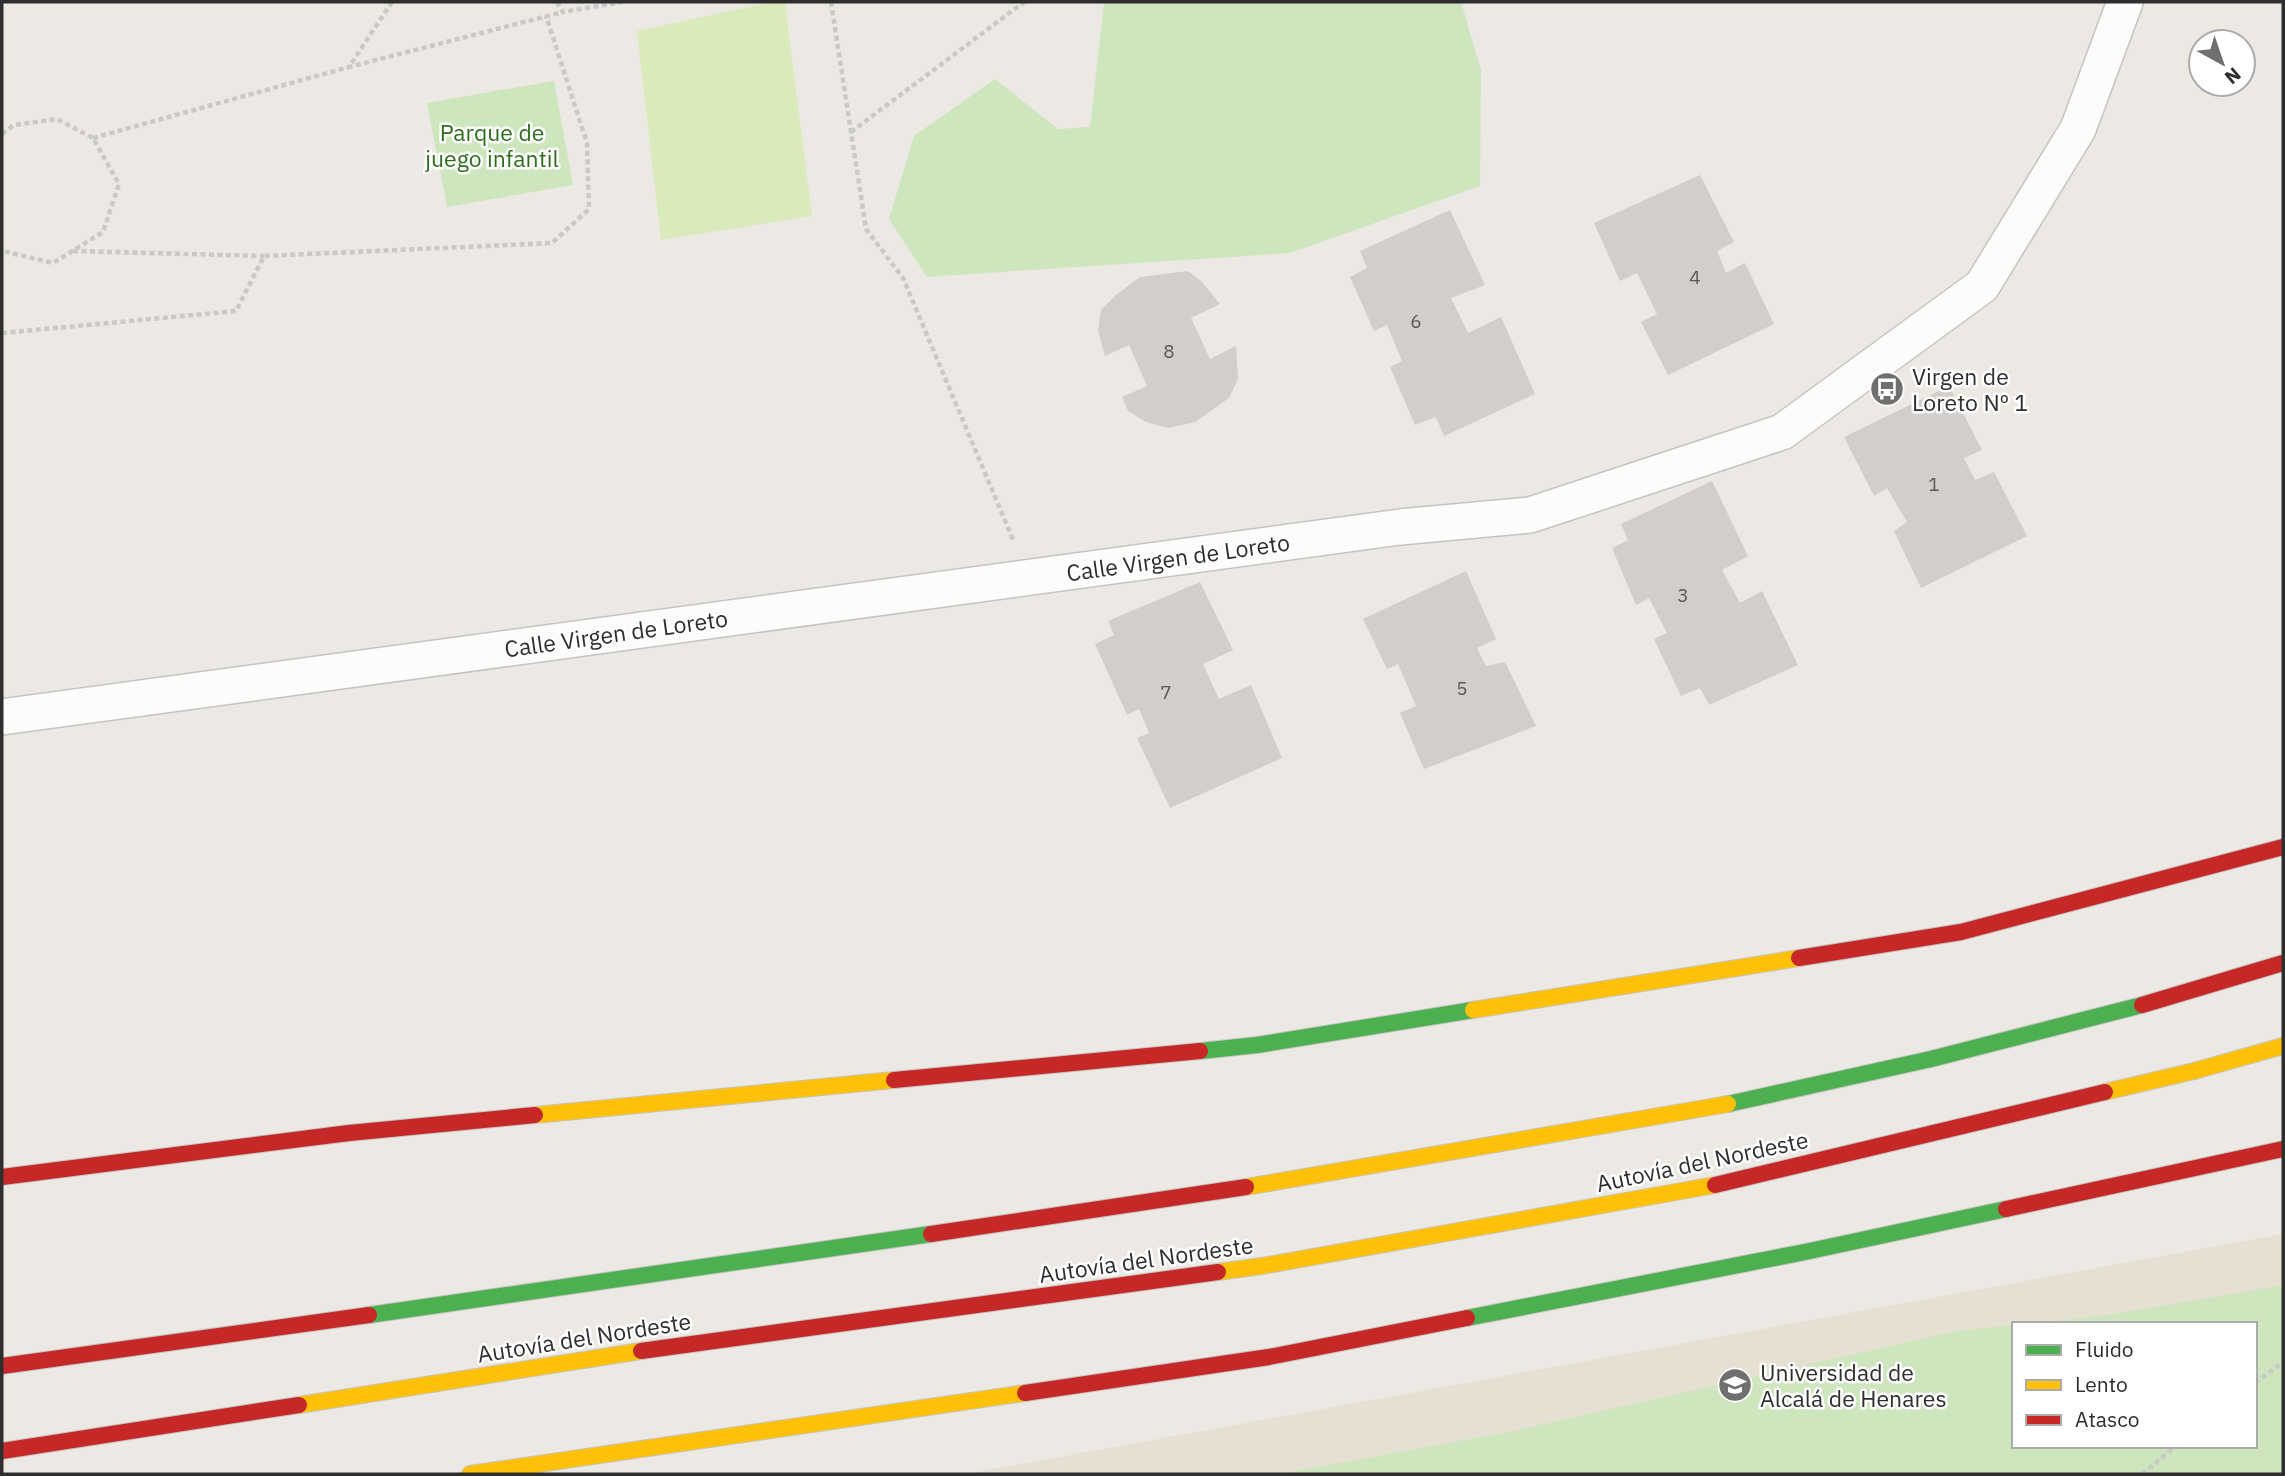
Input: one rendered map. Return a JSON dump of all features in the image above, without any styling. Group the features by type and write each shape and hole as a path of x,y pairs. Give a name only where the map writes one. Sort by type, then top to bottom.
{"highway":[{"path":"2,1178 349,1133 1257,1045 1961,932 2283,847"},
{"path":"2171,997 2283,954"},
{"path":"2,1366 702,1268 1261,1185 1740,1102 1931,1059 2171,997 2283,963"},
{"name":"Autovía del Nordeste","path":"2,1451 708,1341 1262,1266 1695,1190 2194,1072 2283,1046"},
{"path":"470,1474 1269,1357 1805,1252 2283,1149"}],"street":[{"name":"Calle Virgen de Loreto","path":"2,717 1400,527 1530,515 1782,432 1982,286 2078,129 2125,2"}],"path":[{"path":"349,67 392,2"},
{"path":"557,2 563,12"},
{"path":"93,138 349,67 547,16 622,2"},
{"path":"831,2 866,229 903,278 1014,542 1040,576"},
{"path":"851,132 1024,2"},
{"path":"73,251 264,256 552,243 589,209 587,143 547,16"},
{"path":"2,134 14,125 57,119 93,138 120,184 103,232 73,251 53,262 2,251"},
{"path":"2,333 236,311 264,256"},
{"path":"2257,1382 2283,1362"},
{"path":"2142,1474 2174,1448"}],"shaded area":[{"name":"Universidad de Alcalá de Henares","path":"2283,1234 2283,1474 966,1474"}],"green space":[{"path":"772,2 785,2 812,216 661,240 637,31"},
{"path":"1104,2 1461,2 1481,70 1480,186 1290,253 927,277 889,219 914,136 995,79 1058,129 1090,127"},
{"name":"Parque de juego infantil","path":"554,81 573,185 447,207 427,103"},
{"path":"2283,1285 2283,1474 1279,1474 1509,1432 1957,1331 2012,1325 2012,1448 2257,1448 2257,1322 2044,1322 2107,1315"}],"building":[{"path":"1700,175 1734,242 1717,251 1726,273 1745,263 1774,324 1668,375 1641,322 1657,314 1637,273 1620,281 1594,223"},
{"path":"1450,210 1485,285 1451,298 1468,333 1501,317 1535,394 1444,436 1436,417 1415,425 1390,367 1402,361 1387,325 1374,331 1350,277 1367,268 1360,251"},
{"path":"1188,271 1201,281 1220,304 1191,318 1210,359 1236,346 1238,379 1229,398 1195,422 1168,428 1146,422 1128,411 1122,397 1147,386 1129,345 1105,356 1098,331 1101,310 1140,277"},
{"path":"1949,386 1982,450 1964,458 1975,480 1994,472 2027,536 1921,588 1894,531 1907,522 1887,488 1874,496 1844,437"},
{"path":"1712,481 1748,556 1722,570 1740,603 1762,591 1798,665 1709,705 1700,688 1681,696 1654,639 1667,633 1649,598 1636,605 1612,548 1628,540 1621,524"},
{"path":"1466,571 1496,639 1477,648 1486,666 1505,662 1536,726 1424,769 1400,713 1416,706 1398,664 1387,669 1363,619"},
{"path":"1200,582 1233,650 1203,664 1219,699 1251,685 1282,758 1170,808 1137,738 1149,733 1139,709 1127,715 1095,644 1114,635 1108,621"}],"traffic: fast":[{"path":"1728,1104 1931,1059 2142,1005"},
{"path":"1200,1051 1257,1045 1473,1010"},
{"path":"1467,1318 1805,1252 2006,1209"},
{"path":"369,1315 931,1234"}],"traffic: slow":[{"path":"1473,1010 1799,958"},
{"path":"2105,1092 2283,1046"},
{"path":"535,1115 894,1080"},
{"path":"1246,1187 1728,1104"},
{"path":"1218,1272 1715,1185"},
{"path":"299,1405 641,1351"},
{"path":"470,1474 1025,1393"}],"traffic: jam":[{"path":"1799,958 1961,932 2283,847"},
{"path":"2142,1005 2283,963"},
{"path":"894,1080 1200,1051"},
{"path":"1715,1185 2105,1092"},
{"path":"2,1177 349,1133 535,1115"},
{"path":"2006,1209 2283,1149"},
{"path":"931,1234 1246,1187"},
{"path":"641,1351 1218,1272"},
{"path":"2,1366 369,1315"},
{"path":"1025,1393 1269,1357 1467,1318"},
{"path":"2,1451 299,1405"}],"place":[{"name":"Virgen de Loreto Nº 1","path":"1887,389"},
{"name":"Universidad de Alcalá de Henares","path":"1735,1385"}]}
